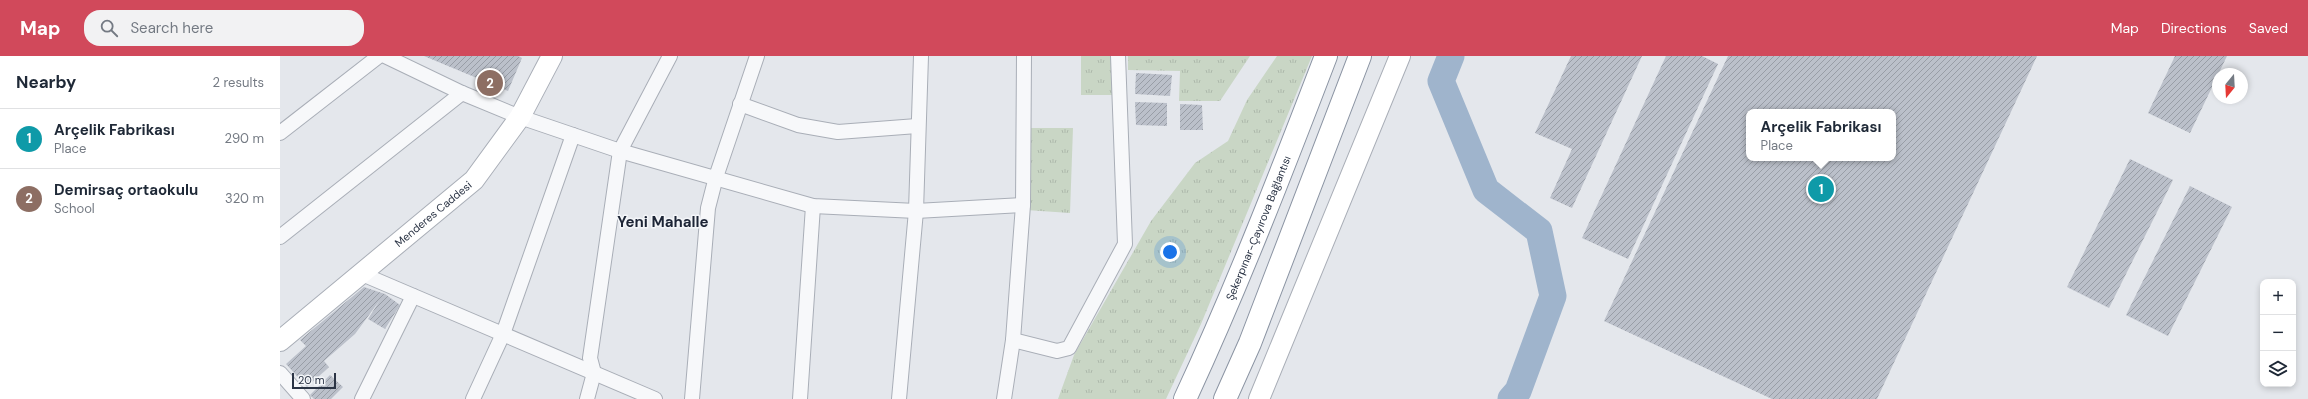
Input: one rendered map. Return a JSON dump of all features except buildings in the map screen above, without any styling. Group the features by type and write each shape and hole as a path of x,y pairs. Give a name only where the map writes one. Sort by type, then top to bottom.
{"highway":[{"name":"Şekerpınar-Çayırova Bağlantısı","path":"1185,399 1214,337 1252,245 1326,56"},
{"path":"1225,399 1250,343 1360,56"}],"street":[{"path":"280,133 378,56"},
{"path":"385,56 462,93 520,117 620,151 716,177 813,206 916,211 1023,205"},
{"name":"Menderes Caddesi","path":"280,342 474,180 520,117 552,56"},
{"path":"579,367 587,366 590,358 620,151 670,56"},
{"path":"692,398 708,208 716,177 757,56"},
{"path":"899,399 916,211 917,126 921,56"},
{"path":"1004,399 1012,340 1023,205 1024,56"},
{"path":"1012,340 1057,351 1069,348 1125,244 1118,56"},
{"path":"1259,399 1400,56"},
{"path":"280,237 462,93"},
{"path":"740,104 798,125 838,132 917,126"},
{"path":"472,399 503,334 574,135"},
{"path":"800,399 813,206"},
{"path":"362,274 579,367 593,378 609,380 655,399"},
{"path":"362,399 413,296"},
{"path":"587,399 593,378 590,358"},
{"path":"280,373 303,399"}],"green space":[{"path":"1081,56 1114,56 1114,95 1081,95"},
{"path":"1128,56 1250,56 1220,101 1179,101 1180,71 1128,70"},
{"path":"1277,56 1312,56 1201,324 1166,399 1058,399 1074,355 1151,221 1195,163 1228,141 1247,100"},
{"path":"1025,128 1073,128 1070,213 1026,210"}],"waterway":[{"path":"1451,56 1441,81 1486,190 1539,231 1553,296 1518,391 1511,399"}],"place":[{"name":"Demirsaç ortaokulu","path":"490,83"},
{"name":"Arçelik Fabrikası","path":"1821,189"}],"district":[{"name":"Yeni Mahalle","path":"663,222"}]}
